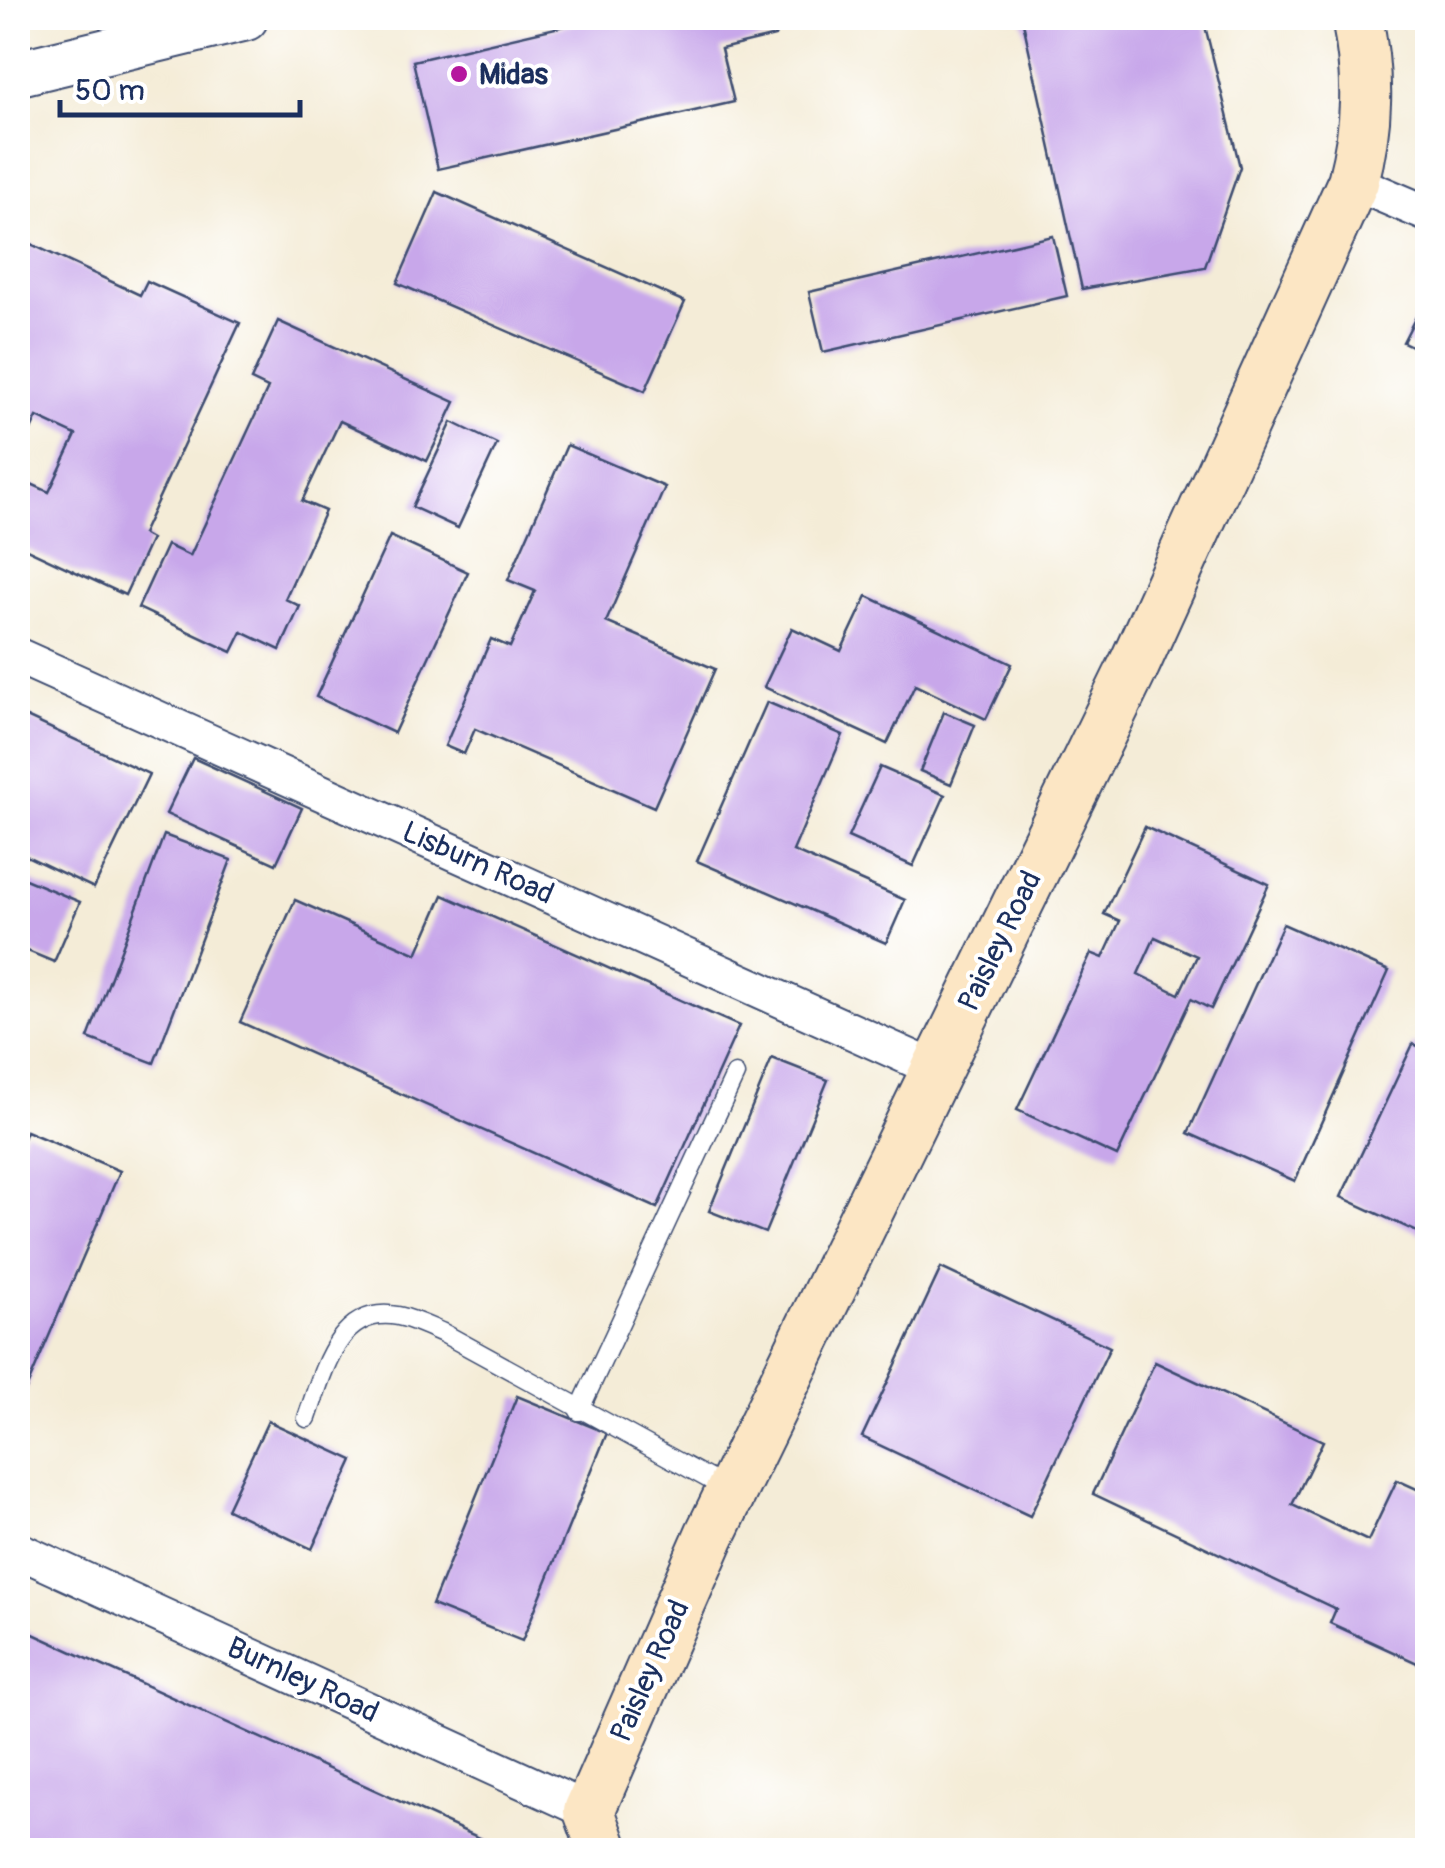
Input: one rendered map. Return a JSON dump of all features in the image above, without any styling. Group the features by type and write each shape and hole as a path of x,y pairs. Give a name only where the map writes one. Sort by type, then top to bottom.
{"main road":[{"name":"Paisley Road","path":"596,1831 731,1491 1134,664 1353,182 1367,106 1368,66 1358,18"}],"street":[{"path":"18,74 245,18"},
{"path":"1353,182 1428,214"},
{"name":"Lisburn Road","path":"18,656 938,1070"},
{"name":"Burnley Road","path":"18,1550 596,1831"}],"lane":[{"path":"579,1411 734,1075"},
{"path":"307,1418 335,1340 365,1320 395,1315 443,1333 731,1491"}],"building":[{"path":"599,18 781,18 775,36 721,49 734,102 438,169 413,61"},
{"path":"1022,18 1203,18 1240,167 1205,267 1082,289"},
{"path":"437,192 685,302 645,391 397,283"},
{"path":"1053,236 1067,296 823,352 809,292"},
{"path":"18,238 140,295 147,281 240,323 142,534 151,539 125,595 18,545 18,506 29,483 49,492 76,435 37,417 18,459"},
{"path":"1428,293 1428,354 1403,342"},
{"path":"278,321 455,402 427,461 340,421 302,501 325,511 285,599 300,606 280,650 242,632 232,652 138,608 167,545 190,556 268,388 251,380"},
{"path":"452,422 497,444 458,528 412,507"},
{"path":"567,445 665,487 606,622 715,669 654,807 475,729 464,754 445,746 491,639 510,647 535,591 508,580"},
{"path":"390,536 468,572 394,733 316,697"},
{"path":"867,596 1012,664 986,719 915,685 887,744 764,687 792,628 841,651"},
{"path":"767,702 843,735 793,851 905,900 886,943 697,861"},
{"path":"944,712 975,725 951,784 920,771"},
{"path":"18,713 149,774 94,888 18,852"},
{"path":"193,758 302,808 276,864 166,814"},
{"path":"880,767 945,795 913,866 848,837"},
{"path":"1145,827 1269,884 1211,1009 1191,999 1117,1156 1017,1110 1091,953 1103,958 1120,921 1104,914","holes":["1155,937 1197,956 1179,994 1138,974"]},
{"path":"164,835 231,860 154,1063 88,1038"},
{"path":"18,876 80,902 54,962 18,947"},
{"path":"443,895 739,1026 657,1208 240,1022 295,900 417,954"},
{"path":"1283,924 1389,971 1295,1181 1188,1133"},
{"path":"1413,1044 1428,1050 1428,1237 1341,1197"},
{"path":"772,1058 828,1080 765,1233 709,1211"},
{"path":"26,1131 120,1171 18,1408 18,1151"},
{"path":"941,1268 1110,1347 1030,1516 862,1437"},
{"path":"1155,1362 1323,1441 1292,1505 1368,1541 1397,1480 1428,1494 1428,1668 1330,1623 1336,1609 1093,1494"},
{"path":"517,1396 607,1433 522,1641 432,1605"},
{"path":"268,1421 353,1460 312,1549 227,1509"},
{"path":"18,1627 506,1850 18,1850"}],"place":[{"name":"Midas","path":"459,74"}]}
